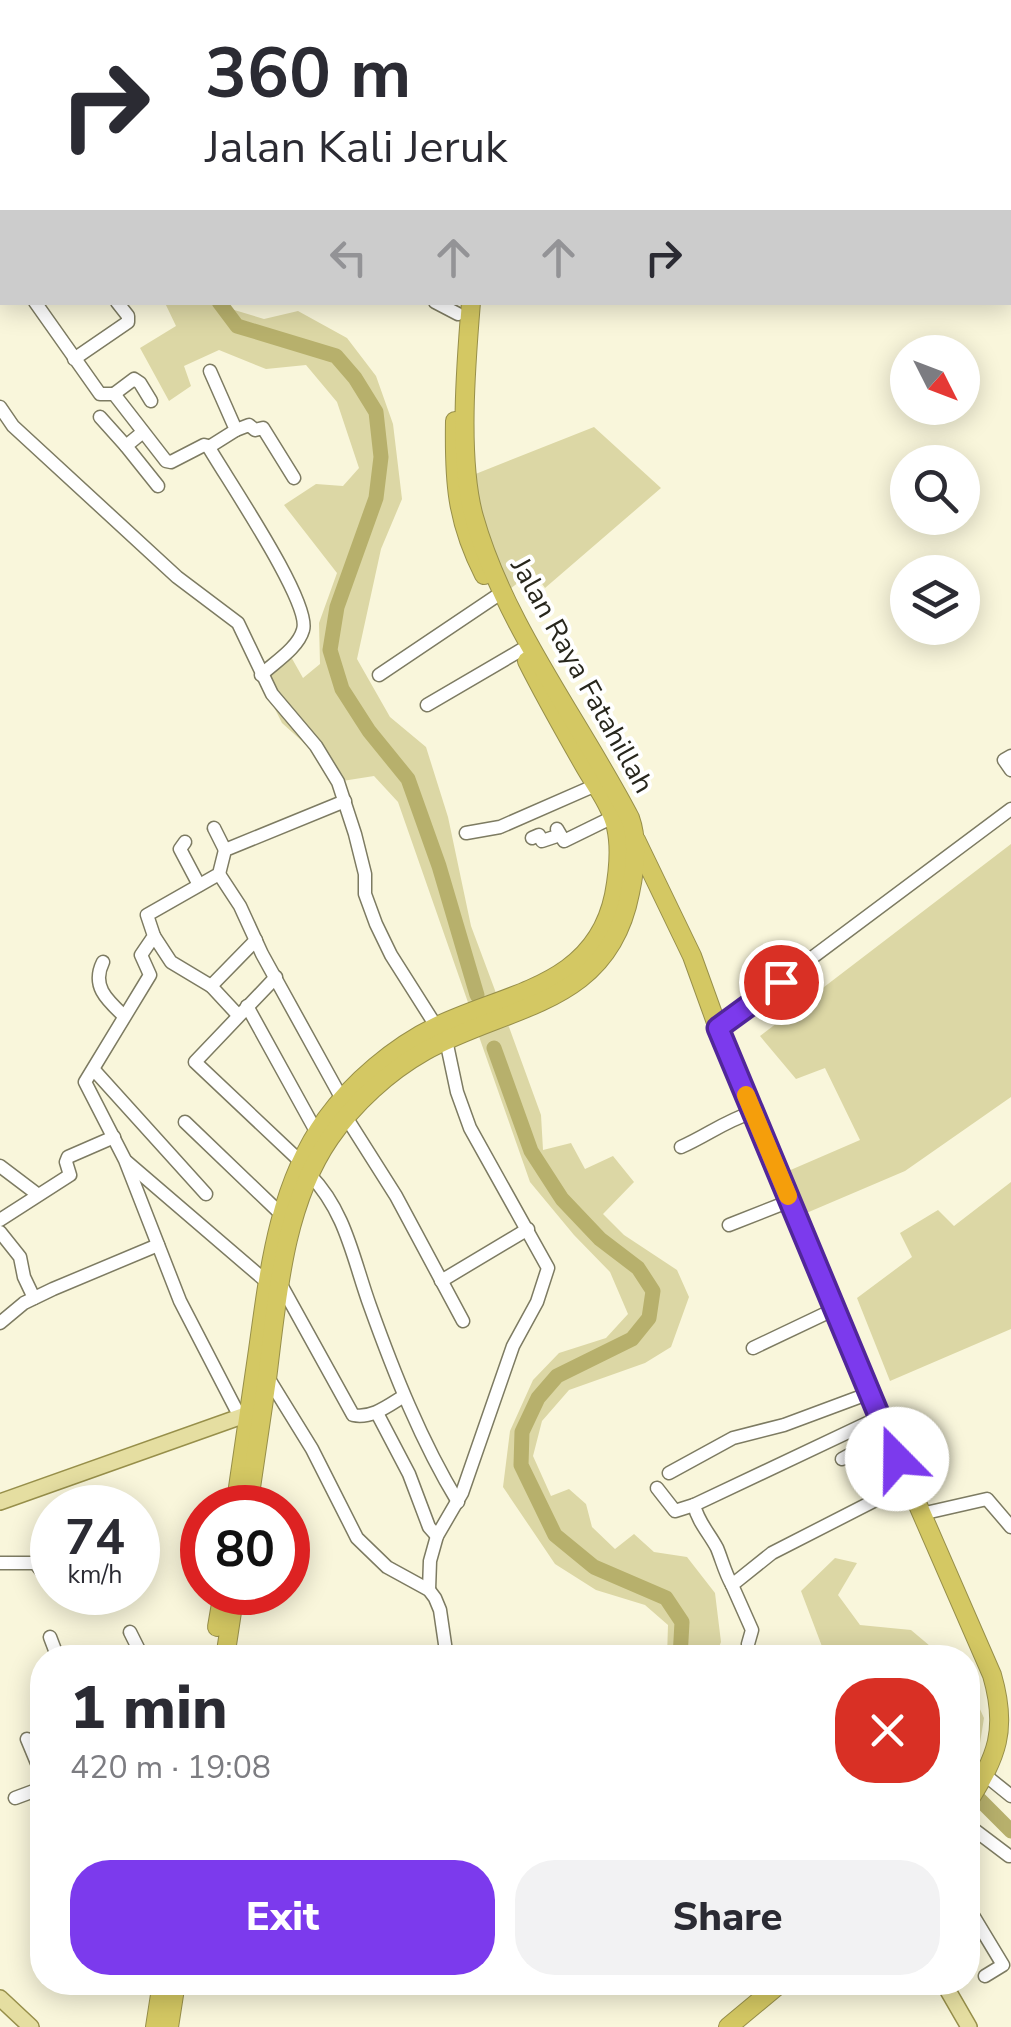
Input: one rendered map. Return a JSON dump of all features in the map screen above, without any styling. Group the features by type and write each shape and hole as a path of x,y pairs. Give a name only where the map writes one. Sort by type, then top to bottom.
{"highway":[{"name":"Jalan Raya Fatahillah","path":"462,306 454,457 457,503 468,541 521,650 621,827"},
{"name":"Jalan Raya Fatahillah","path":"462,306 467,473 473,515 490,562 521,626 626,810 621,827"},
{"path":"621,827 654,872 692,956 718,1028 883,1426 979,1645"},
{"path":"237,1485 244,1416 274,1283 317,1133 395,1051 584,977 605,957 620,930 628,903 621,827"},
{"path":"545,990 584,958 602,933 617,878 621,827"},
{"path":"628,903 644,896 662,896"},
{"path":"251,1485 267,1376 282,1214 344,1108"},
{"path":"215,1645 219,1615"},
{"path":"227,1645 232,1615"},
{"path":"980,1648 992,1675 1006,1728 980,1782"},
{"path":"154,2027 160,1995"},
{"path":"168,2027 174,1995"},
{"path":"728,2027 766,1995"}],"main road":[{"path":"0,1502 244,1416"},
{"path":"950,1995 969,2027"},
{"path":"3,2006 32,2027"}],"street":[{"path":"38,305 100,394 114,394 134,379 151,401"},
{"path":"74,359 128,322 119,305"},
{"path":"210,371 236,430"},
{"path":"114,394 169,462 204,445 209,447 287,578 304,618 304,628 296,642 261,674"},
{"path":"0,407 13,426 177,576 238,623 272,694 322,754 345,801 376,924 441,1033 470,1128 547,1264 528,1321 513,1346 458,1502 437,1536 430,1561 429,1590 440,1610 446,1645"},
{"path":"100,417 158,486"},
{"path":"209,447 250,425 254,430 263,428 294,478"},
{"path":"126,446 144,432"},
{"path":"379,675 495,598"},
{"path":"427,705 521,650"},
{"path":"466,833 500,827 596,785"},
{"path":"224,850 345,801"},
{"path":"718,1028 1011,809"},
{"path":"532,838 538,835 542,841 558,832 564,841 621,827"},
{"path":"214,828 224,850 219,874 240,906 344,1108 463,1321"},
{"path":"185,842 180,849 199,885"},
{"path":"219,874 148,915 154,936 171,962 243,1010 317,1133"},
{"path":"154,936 141,953 150,975 85,1082 125,1160 208,1360 244,1416"},
{"path":"210,986 256,940"},
{"path":"103,962 97,978 100,990 124,1016"},
{"path":"276,976 196,1058 195,1064 306,1169 331,1200 342,1220 367,1300 404,1396 458,1502"},
{"path":"94,1070 206,1194"},
{"path":"681,1146 723,1122 753,1112"},
{"path":"184,1122 282,1214"},
{"path":"0,1220 70,1175 68,1157 114,1137"},
{"path":"125,1160 274,1283 353,1416 377,1412 404,1396"},
{"path":"0,1166 37,1194"},
{"path":"730,1225 790,1202"},
{"path":"440,1281 528,1230"},
{"path":"0,1232 20,1257 34,1298"},
{"path":"0,1323 34,1298 158,1246"},
{"path":"753,1348 835,1309"},
{"path":"267,1376 312,1449 356,1538 387,1567 429,1590"},
{"path":"668,1473 733,1438 784,1425 870,1394"},
{"path":"377,1412 429,1527 437,1536"},
{"path":"842,1459 883,1426"},
{"path":"657,1488 674,1511 883,1426"},
{"path":"732,1585 772,1553 908,1484"},
{"path":"921,1514 987,1499 1011,1527"},
{"path":"694,1505 752,1630 748,1645"},
{"path":"0,1562 30,1563"},
{"path":"130,1632 136,1645"},
{"path":"50,1637 53,1645"},
{"path":"28,1739 30,1744"},
{"path":"984,1776 1011,1796"},
{"path":"15,1798 30,1792"},
{"path":"980,1834 1009,1856"},
{"path":"980,1927 1005,1970 985,1976"}],"shaded area":[{"path":"166,305 221,305 264,319 298,311 347,338 376,376 393,424 402,499 381,549 357,659 390,717 426,747 448,817 471,926 499,1001 472,1012 476,1027 505,1016 541,1115 543,1150 571,1143 585,1169 613,1156 634,1182 603,1214 624,1235 677,1270 689,1297 671,1347 645,1363 569,1390 542,1421 533,1456 551,1496 569,1489 586,1504 592,1527 615,1549 634,1534 654,1552 687,1557 715,1593 720,1645 667,1645 668,1625 645,1605 596,1590 555,1564 503,1487 510,1431 533,1380 559,1353 606,1338 628,1314 610,1272 530,1182 476,1028 425,1053 384,1081 351,1112 326,1147 307,1186 282,1279 251,1485 238,1485 269,1278 296,1180 316,1139 342,1101 375,1068 418,1038 471,1011 398,802 374,776 336,782 314,752 282,723 260,679 290,655 303,678 320,664 319,623 337,573 284,505 316,484 343,486 359,468 337,402 306,365 266,369 219,350 184,366 191,386 169,401 140,348 176,326"},
{"path":"594,427 661,488 545,588 533,571 510,589 484,532 473,475"},
{"path":"1011,844 1011,1097 905,1171 797,1217 779,1175 860,1140 825,1068 796,1079 760,1036"},
{"path":"1011,1182 1011,1329 890,1381 857,1298 912,1257 900,1233 938,1210 954,1226"},
{"path":"835,1558 857,1563 838,1595 860,1625 911,1630 929,1645 821,1645 801,1591"},
{"path":"980,1709 984,1718 980,1743"}],"waterway":[{"path":"221,305 237,326 336,356 376,412 381,457 376,498 337,607 330,650 342,689 369,731 408,779 439,866 477,995"},
{"path":"494,1048 531,1151 562,1199 600,1239 638,1268 653,1291 649,1318 632,1339 557,1376 538,1398 522,1432 521,1465 555,1535 594,1567 666,1598 682,1622 681,1645"},
{"path":"980,1800 1011,1831"}],"slow traffic":[{"path":"746,1095 788,1196"}],"route":[{"path":"781,982 718,1028 897,1459"}]}
